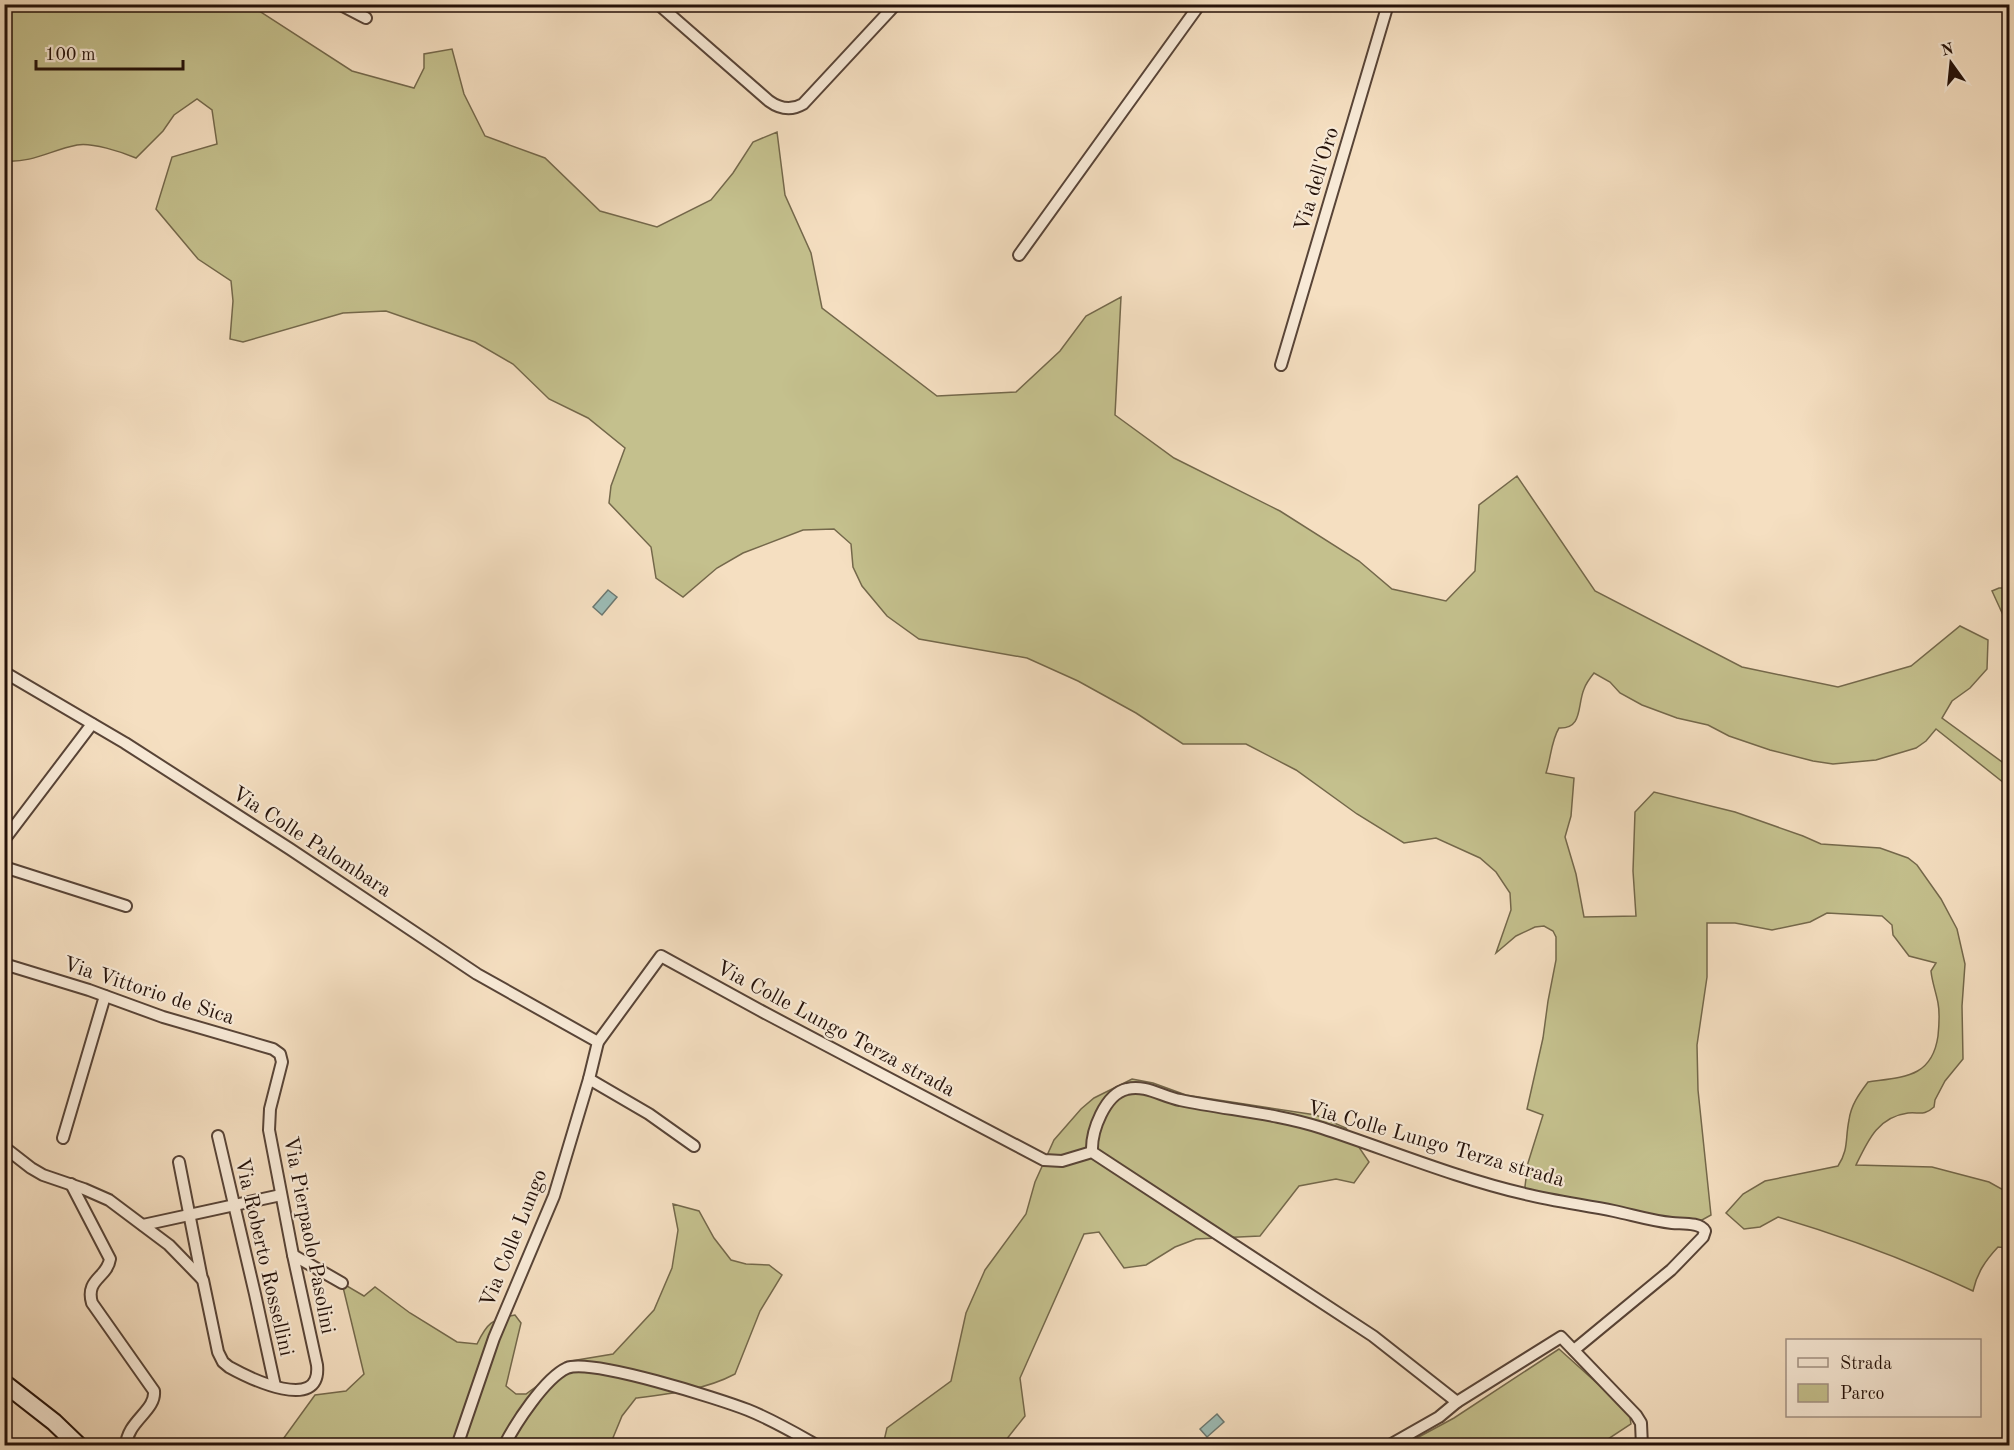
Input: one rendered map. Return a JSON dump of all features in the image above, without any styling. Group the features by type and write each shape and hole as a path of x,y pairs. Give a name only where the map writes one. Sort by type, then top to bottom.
{"main road":[{"path":"4,1383 79,1446"}],"street":[{"path":"339,4 366,18"},
{"path":"658,4 769,101 785,109 803,104 896,4"},
{"path":"1019,255 1200,4"},
{"name":"Via dell'Oro","path":"1281,365 1388,4"},
{"name":"Via Colle Palombara","path":"4,672 125,742 477,974 598,1042"},
{"path":"4,840 92,724"},
{"path":"4,867 126,906"},
{"name":"Via Colle Lungo Terza strada","path":"598,1042 661,956 1044,1160 1062,1161 1092,1152 1093,1133 1105,1107 1119,1093 1126,1089 1136,1088 1177,1100 1321,1128 1403,1158 1524,1194 1699,1226 1704,1229 1702,1237 1671,1270 1574,1350"},
{"name":"Via Vittorio de Sica","path":"4,964 163,1017 273,1049 280,1054"},
{"path":"63,1138 105,996"},
{"name":"Via Colle Lungo","path":"457,1446 494,1338 554,1196 598,1042"},
{"name":"Via Pierpaolo Pasolini","path":"275,1386 287,1390 300,1390 311,1385 317,1376 317,1365 281,1195 269,1125 270,1108 282,1062 280,1054"},
{"path":"589,1079 649,1114 694,1146"},
{"name":"Via Roberto Rossellini","path":"218,1136 275,1386"},
{"path":"4,1147 38,1173 109,1200 169,1245 203,1280"},
{"path":"1092,1152 1372,1336 1456,1402"},
{"path":"179,1162 217,1347 223,1362 231,1369 275,1386"},
{"path":"71,1185 110,1259 107,1268 92,1287 90,1295 92,1303 154,1391 153,1400 129,1431 126,1446"},
{"path":"143,1225 281,1195"},
{"path":"293,1255 342,1283"},
{"path":"1388,1446 1439,1417 1456,1402 1561,1337 1636,1414 1641,1423 1642,1446"},
{"path":"504,1446 538,1395 560,1373 575,1366 612,1371 723,1401 788,1428 818,1446"}],"green space":[{"path":"4,5 250,5 352,71 414,88 424,68 424,54 452,49 464,94 485,136 545,158 600,211 657,227 711,200 733,173 753,142 777,132 785,195 811,253 822,308 937,396 1016,392 1060,351 1086,316 1121,297 1115,415 1174,458 1280,511 1359,561 1392,589 1446,601 1475,571 1479,505 1517,476 1595,591 1742,667 1838,687 1911,666 1960,626 1988,640 1987,669 1970,688 1952,701 1942,718 2009,767 2009,787 1936,729 1926,741 1916,748 1876,760 1833,764 1813,761 1770,750 1729,736 1708,725 1677,718 1642,705 1620,693 1610,682 1594,673 1585,687 1576,721 1572,725 1559,728 1556,733 1546,773 1574,778 1571,816 1565,837 1576,874 1584,917 1636,916 1633,871 1635,812 1654,792 1735,812 1821,844 1880,848 1908,858 1917,865 1941,899 1957,929 1965,964 1962,1006 1963,1059 1945,1081 1931,1110 1925,1113 1898,1115 1889,1119 1875,1131 1856,1165 1932,1167 1989,1182 2005,1191 2009,1182 2009,1248 1998,1247 1993,1252 1979,1273 1973,1291 1853,1241 1778,1217 1760,1227 1744,1229 1726,1213 1743,1194 1765,1181 1838,1166 1845,1149 1852,1109 1868,1082 1893,1079 1914,1073 1922,1068 1935,1050 1939,1028 1939,1007 1931,971 1936,963 1909,956 1893,935 1892,925 1882,916 1827,913 1810,922 1772,930 1735,923 1707,923 1707,977 1697,1045 1698,1090 1711,1215 1693,1225 1524,1194 1528,1163 1543,1115 1527,1109 1543,1038 1556,960 1556,937 1553,931 1544,926 1535,927 1516,936 1496,953 1511,910 1510,893 1496,872 1480,858 1436,838 1404,843 1357,814 1296,770 1246,744 1183,744 1136,713 1078,681 1027,658 919,639 887,616 862,586 853,567 851,544 834,529 803,530 743,553 717,568 683,597 656,578 651,547 609,503 611,486 625,448 588,418 549,399 513,364 475,342 386,311 343,313 243,342 230,339 233,301 231,281 198,259 156,209 172,157 217,144 212,110 197,99 174,115 163,131 136,158 107,148 83,144 24,160 5,161"},
{"path":"2009,588 2009,628 1992,591"},
{"path":"1132,1079 1153,1083 1186,1095 1316,1115 1346,1128 1369,1162 1354,1183 1336,1179 1299,1186 1260,1236 1196,1239 1175,1247 1146,1265 1124,1268 1099,1232 1084,1234 1020,1378 1025,1416 1002,1445 958,1441 945,1445 883,1445 887,1428 951,1381 966,1313 985,1270 1026,1214 1035,1182 1054,1140 1081,1109 1094,1098"},
{"path":"673,1204 699,1211 714,1238 731,1260 746,1264 769,1265 782,1275 760,1311 735,1374 699,1388 636,1398 622,1416 610,1445 278,1446 315,1395 346,1391 364,1374 342,1283 364,1296 375,1287 410,1313 457,1342 477,1344 491,1323 515,1315 521,1323 506,1386 516,1394 526,1394 571,1361 613,1354 654,1310 672,1268 678,1230"},
{"path":"1559,1349 1629,1412 1631,1424 1599,1445 1402,1446 1454,1418"}],"water":[{"path":"608,590 617,597 602,615 593,607"},
{"path":"1217,1414 1224,1422 1207,1437 1200,1429"}]}
